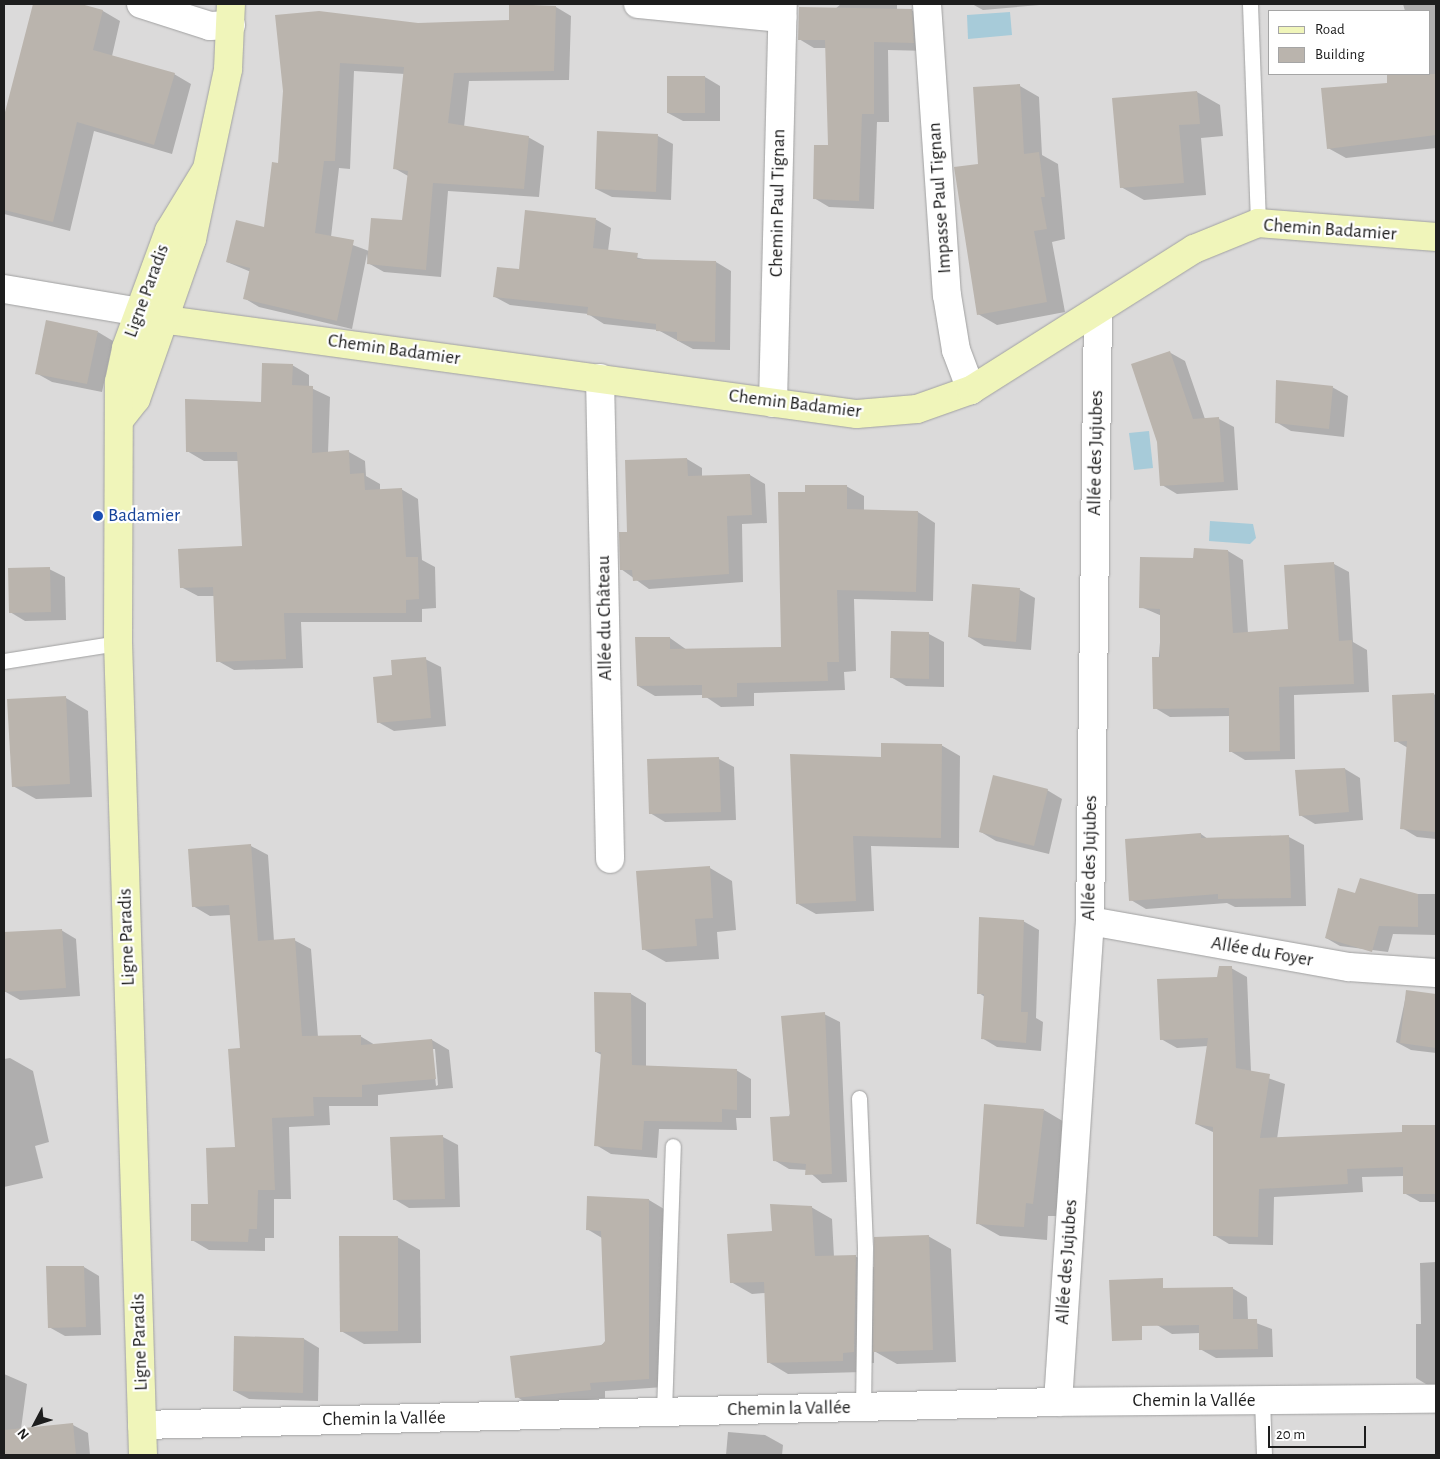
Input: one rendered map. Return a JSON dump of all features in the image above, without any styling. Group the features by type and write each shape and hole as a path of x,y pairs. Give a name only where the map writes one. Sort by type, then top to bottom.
{"main road":[{"name":"Ligne Paradis","path":"143,1455 118,643 121,418 119,382 152,315 169,231 206,172 228,69 231,14"},
{"name":"Chemin Badamier","path":"152,315 858,414 917,409 971,390 1098,313 1194,249 1258,223 1436,237"}],"street":[{"path":"141,4 210,26 231,14"},
{"path":"638,4 783,11"},
{"name":"Impasse Paul Tignan","path":"927,4 947,295 956,350 971,390"},
{"name":"Chemin Paul Tignan","path":"774,403 783,11"},
{"path":"4,289 152,315"},
{"name":"Allée des Jujubes","path":"1058,1402 1090,921 1098,313"},
{"name":"Allée du Château","path":"600,378 610,859"},
{"name":"Allée du Foyer","path":"1090,921 1349,967 1436,973"},
{"name":"Chemin la Vallée","path":"142,1425 1058,1402 1436,1399"}],"lane":[{"path":"1250,4 1258,223"},
{"path":"4,661 118,643"},
{"path":"859,1098 865,1248 863,1407"},
{"path":"664,1412 673,1146"},
{"path":"1262,1400 1264,1455"}],"shaded area":[{"path":"4,4 1436,4 1436,1455 4,1455"}],"water":[{"path":"1010,12 1012,35 968,39 967,15"},
{"path":"1149,431 1153,468 1134,470 1129,433"},
{"path":"1210,521 1253,524 1256,538 1250,544 1209,541"}],"building":[{"path":"33,4 81,4 103,10 93,50 175,73 154,145 77,122 53,222 4,210 4,116"},
{"path":"509,4 556,6 554,71 454,73 448,123 529,136 524,189 433,183 426,270 367,264 371,218 402,220 408,171 393,169 404,67 340,63 335,161 324,161 315,233 354,240 337,321 243,299 250,268 226,262 236,220 264,227 272,162 278,163 283,91 275,15 319,11 418,23 509,20"},
{"path":"799,7 912,9 914,43 874,42 874,114 862,114 859,201 813,199 814,145 828,145 825,40 798,40"},
{"path":"1436,74 1436,135 1327,149 1321,88 1387,83 1387,75"},
{"path":"667,76 705,76 705,113 667,113"},
{"path":"1020,84 1024,154 1039,152 1045,197 1041,197 1047,229 1034,231 1047,302 977,315 954,167 978,164 973,87"},
{"path":"1197,91 1200,124 1179,125 1184,183 1120,188 1112,98"},
{"path":"597,131 658,134 656,192 595,189"},
{"path":"525,210 596,218 593,248 638,253 637,259 716,261 715,342 677,341 677,332 656,331 656,324 587,315 588,307 493,297 497,267 519,269"},
{"path":"46,320 98,331 87,384 35,374"},
{"path":"1170,351 1193,419 1219,417 1224,482 1160,486 1157,442 1131,364"},
{"path":"262,363 293,364 292,385 313,386 312,453 349,450 350,474 364,473 365,490 402,488 406,557 418,557 419,599 406,600 406,613 284,613 286,659 216,662 213,587 180,588 178,549 242,546 237,452 186,452 185,399 261,402"},
{"path":"1276,380 1333,386 1329,429 1275,423"},
{"path":"687,458 688,476 750,474 752,515 727,516 729,574 633,581 632,570 620,570 619,532 627,532 625,460"},
{"path":"805,485 847,485 847,509 918,511 916,592 837,590 839,662 827,662 828,681 737,683 737,697 702,698 702,685 637,686 635,637 670,637 670,649 781,647 778,492 805,492"},
{"path":"1194,548 1228,550 1233,633 1288,629 1284,565 1334,562 1339,641 1352,640 1354,684 1279,687 1280,751 1229,752 1229,708 1153,709 1152,657 1160,657 1160,609 1139,608 1140,557 1193,558"},
{"path":"50,567 51,612 9,613 8,568"},
{"path":"972,584 1020,588 1016,642 968,637"},
{"path":"891,631 929,632 929,679 890,678"},
{"path":"426,657 431,718 377,723 373,677 392,675 391,660"},
{"path":"1434,693 1436,832 1400,829 1407,741 1394,742 1392,695"},
{"path":"66,696 70,784 12,787 7,699"},
{"path":"881,743 942,744 941,838 853,836 856,901 796,904 790,754 881,757"},
{"path":"719,757 721,812 649,814 647,759"},
{"path":"1345,768 1349,812 1299,816 1295,770"},
{"path":"993,775 1048,789 1034,846 979,832"},
{"path":"1201,833 1201,838 1289,835 1291,898 1218,899 1218,894 1129,901 1125,839"},
{"path":"251,844 258,941 295,938 302,1036 361,1035 361,1045 432,1039 436,1079 362,1085 362,1097 313,1097 314,1116 272,1118 275,1190 258,1190 257,1229 249,1229 248,1242 191,1241 191,1204 208,1204 206,1148 235,1147 228,1049 240,1048 229,905 192,907 188,849"},
{"path":"710,866 713,918 695,919 697,946 642,950 636,871"},
{"path":"1360,878 1418,894 1418,927 1379,926 1372,952 1325,938 1338,888 1355,893"},
{"path":"979,917 1024,920 1021,1012 1028,1012 1026,1043 981,1039 984,994 977,994"},
{"path":"62,929 66,988 4,992 4,932"},
{"path":"1219,966 1232,966 1236,1068 1270,1074 1260,1138 1402,1132 1402,1125 1436,1125 1436,1194 1403,1194 1403,1167 1347,1169 1348,1184 1259,1189 1258,1237 1213,1236 1213,1127 1195,1124 1208,1038 1160,1040 1157,979 1217,977"},
{"path":"1406,990 1436,994 1436,1048 1400,1043"},
{"path":"594,992 631,993 632,1065 737,1069 737,1110 722,1109 722,1122 644,1121 642,1150 594,1146 601,1052 595,1052"},
{"path":"825,1012 832,1174 805,1175 806,1164 773,1161 770,1117 790,1116 781,1016"},
{"path":"984,1104 1044,1109 1033,1204 1026,1203 1024,1227 976,1224"},
{"path":"443,1135 445,1199 393,1200 390,1137"},
{"path":"587,1196 649,1199 649,1379 590,1383 591,1390 515,1398 510,1356 602,1345 605,1341 601,1231 586,1230"},
{"path":"770,1204 812,1206 815,1256 856,1255 854,1352 843,1353 843,1361 767,1363 764,1282 730,1283 727,1234 772,1231"},
{"path":"929,1235 933,1350 873,1352 874,1237"},
{"path":"339,1236 398,1236 398,1331 340,1332"},
{"path":"46,1266 84,1266 86,1327 48,1328"},
{"path":"1163,1278 1163,1288 1233,1287 1233,1319 1257,1319 1258,1349 1199,1350 1199,1325 1142,1326 1142,1340 1112,1341 1109,1280"},
{"path":"234,1336 304,1338 303,1393 233,1391"},
{"path":"73,1423 76,1455 4,1455 4,1430"}],"place":[{"name":"Badamier","path":"98,516"}]}
